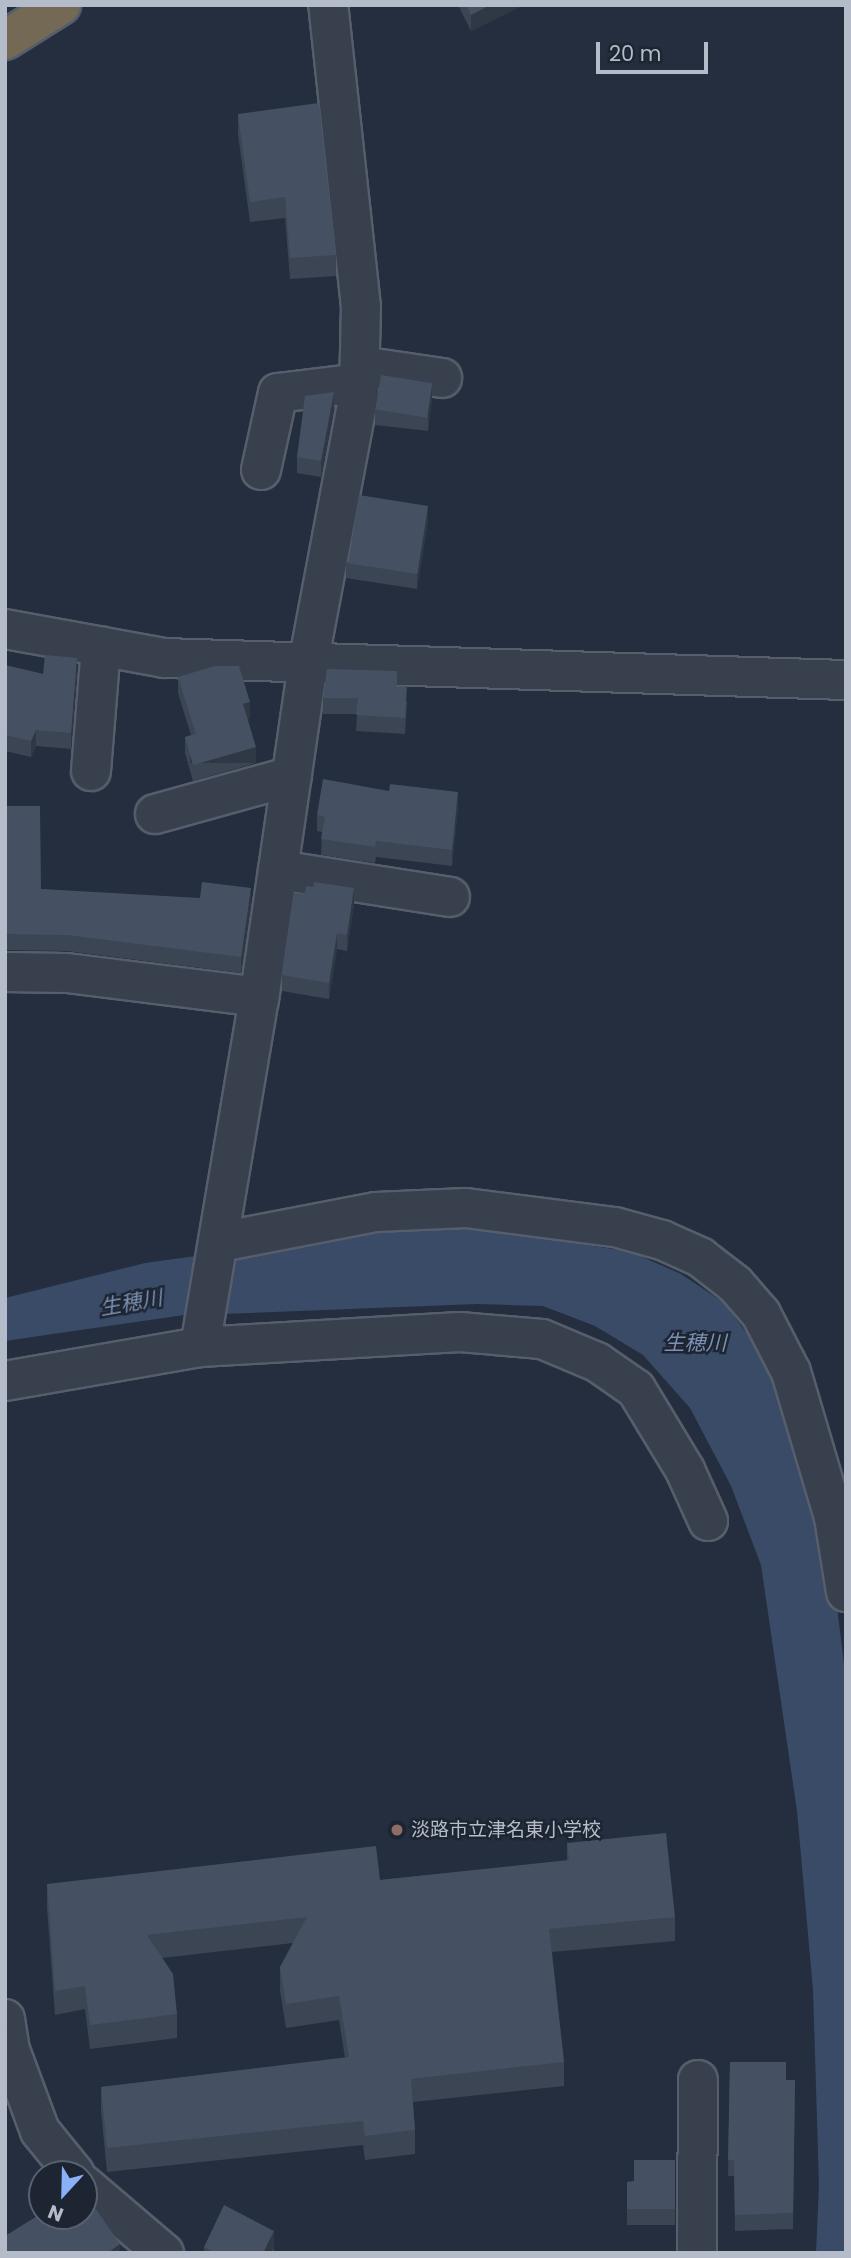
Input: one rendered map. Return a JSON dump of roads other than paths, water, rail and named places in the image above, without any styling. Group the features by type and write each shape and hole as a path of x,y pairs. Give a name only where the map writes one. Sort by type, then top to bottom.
{"highway":[{"path":"5,40 61,5"}],"street":[{"path":"202,1334 220,1246 260,997 308,664 360,375 361,307 328,5"},
{"path":"261,470 278,393 360,375 442,378"},
{"path":"5,629 164,658 846,680"},
{"path":"92,771 101,646"},
{"path":"155,814 292,776"},
{"path":"278,870 450,897"},
{"path":"5,972 66,973 260,997"},
{"path":"220,1246 376,1212 419,1208 521,1212 662,1240 700,1257 735,1284 761,1314 791,1372 840,1519 846,1592"},
{"path":"5,1381 202,1334 460,1332 542,1339 597,1362 636,1389 685,1469 708,1521"},
{"path":"5,2019 10,2050 40,2131 64,2160"},
{"path":"696,2253 698,2080"},
{"path":"98,2197 164,2253"}],"water":[{"name":"生穂川","path":"483,1228 631,1252 681,1274 723,1302 753,1341 776,1387 815,1493 835,1590 846,1681 846,2253 816,2253 819,2185 813,1990 797,1811 761,1565 731,1486 690,1408 643,1355 595,1326 543,1306 477,1304 223,1314 229,1273 240,1254 397,1229"},
{"name":"生穂川","path":"203,1255 191,1314 5,1341 5,1298 145,1263"}],"place":[{"name":"淡路市立津名東小学校","path":"397,1830"}]}
